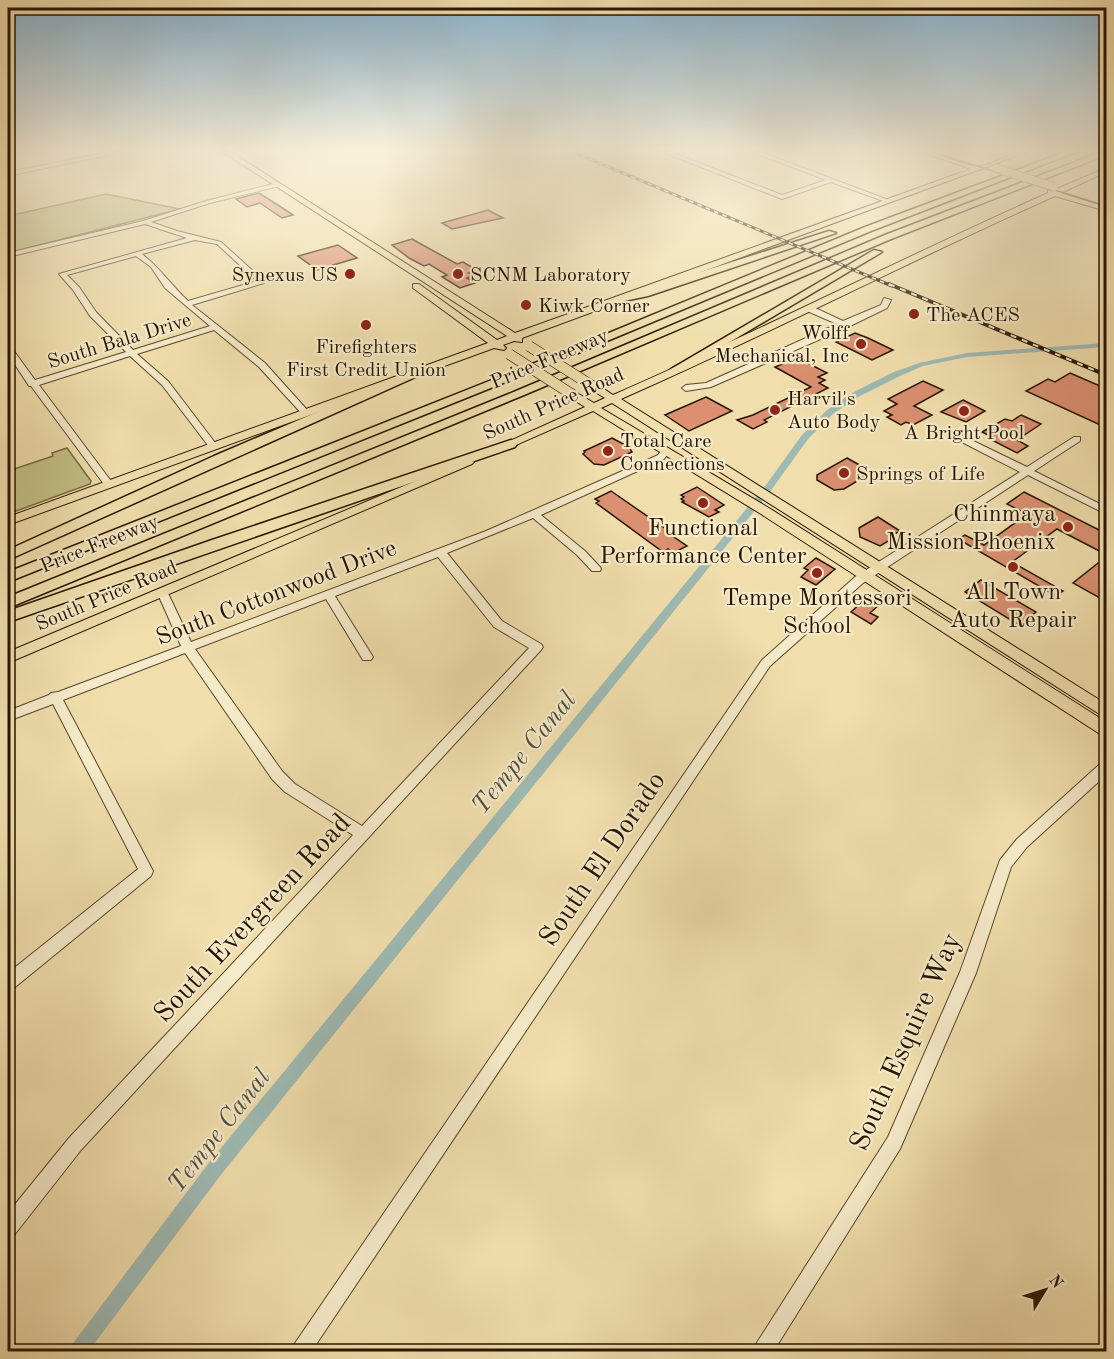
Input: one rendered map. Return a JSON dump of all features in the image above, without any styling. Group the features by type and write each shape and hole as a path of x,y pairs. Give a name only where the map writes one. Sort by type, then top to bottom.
{"highway":[{"path":"624,298 887,215"},
{"name":"Price Freeway","path":"8,577 579,350 903,215"},
{"name":"Price Freeway","path":"8,603 520,393 943,215"},
{"path":"677,369 873,254 955,215"},
{"path":"8,555 180,476 416,374"},
{"path":"8,617 217,543 511,444"}],"main road":[{"path":"309,215 405,278 509,354 593,408 743,497 769,505"},
{"path":"324,215 752,486 769,505 872,571 1107,730"},
{"path":"8,521 849,215"},
{"name":"South Price Road","path":"8,658 593,408 810,309 1002,215"},
{"path":"361,249 372,246"},
{"path":"405,278 416,274"},
{"path":"665,451 681,452 720,474 752,486"},
{"path":"872,571 1107,711"}],"street":[{"path":"8,255 166,215"},
{"path":"145,222 175,233 197,237"},
{"path":"197,237 62,274 76,289 93,314 132,354 165,383 213,446"},
{"name":"South Bala Drive","path":"187,304 262,282 219,243 197,237"},
{"path":"138,254 153,266 168,286 187,304 262,365 305,412"},
{"path":"686,388 708,385 845,325 884,306 887,300"},
{"path":"810,309 845,325"},
{"name":"South Bala Drive","path":"32,384 215,327"},
{"path":"8,350 109,485"},
{"path":"957,436 1107,511"},
{"name":"South El Dorado","path":"299,1352 766,663 872,571 1077,439"},
{"name":"South Cottonwood Drive","path":"8,716 55,696 440,552 557,503 570,500 613,476 661,457 665,451"},
{"path":"534,514 581,553 596,569"},
{"name":"South Evergreen Road","path":"8,1227 75,1144 537,647 498,624 440,552"},
{"path":"162,592 188,648 277,775 290,788 363,834"},
{"path":"328,594 367,657"},
{"path":"8,983 146,871 55,696"},
{"name":"South Esquire Way","path":"761,1352 894,1143 968,973 1005,864 1022,843 1107,767"}],"shaded area":[{"path":"11,215 155,215 8,253 8,216"},
{"path":"67,448 91,481 90,484 8,514 8,471 53,456 52,453"}],"building":[{"path":"469,215 498,215 503,218 452,229 442,223"},
{"path":"412,239 457,264 463,262 477,270 469,273 474,275 467,278 475,283 460,288 442,277 447,275 429,264 424,266 409,258 392,245"},
{"path":"338,245 357,258 317,270 298,256"},
{"name":"Wolff Mechanical, Inc","path":"855,333 893,350 872,360 836,342"},
{"path":"794,359 800,359 827,373 818,377 825,380 819,383 828,388 764,420 767,422 753,429 737,420 753,415 811,387 775,367"},
{"path":"1070,373 1107,389 1107,428 1026,391 1048,379 1055,382"},
{"path":"923,381 943,390 914,406 932,415 913,425 906,422 901,425 887,417 892,415 884,411 897,404 888,399"},
{"path":"706,397 732,411 689,431 665,415"},
{"name":"A Bright Pool","path":"963,400 985,411 966,422 941,412"},
{"path":"1021,415 1041,424 1017,440 1028,446 1017,453 990,439 992,437 982,432 1005,419 1012,421"},
{"name":"Total Care Connections","path":"612,438 629,447 632,452 604,465 594,464 583,454 584,451"},
{"name":"Springs of Life","path":"847,458 872,472 844,489 834,490 817,480 817,475"},
{"name":"Functional Performance Center","path":"697,487 724,505 715,510 719,512 709,517 682,502 684,501 681,499 684,497 681,495"},
{"path":"611,491 687,546 673,553 668,549 663,552 596,503 599,501 595,499"},
{"path":"1024,492 1107,534 1107,555 1057,529 1012,562 1063,591 1056,596 958,539 965,535 984,545 1019,520 1014,518 1023,512 1007,504"},
{"path":"878,517 900,531 880,546 860,537 859,528"},
{"path":"1107,556 1107,602 1073,583"},
{"name":"Tempe Montessori School","path":"816,558 835,569 816,585 801,577 808,570 804,568"},
{"path":"981,580 1036,612 1019,625 965,592"},
{"path":"868,597 880,604 870,613 878,617 871,624 851,612"}],"waterway":[{"name":"Tempe Canal","path":"77,1352 214,1170 769,487 805,437 830,412 855,395 921,364 967,355 1106,345"}],"railway":[{"path":"724,215 892,286"},
{"path":"889,284 1106,375"}],"place":[{"name":"Synexus US","path":"350,274"},
{"name":"SCNM Laboratory","path":"458,274"},
{"name":"Kiwk Corner","path":"526,305"},
{"name":"The ACES","path":"914,314"},
{"name":"Firefighters First Credit Union","path":"366,325"},
{"name":"Wolff Mechanical, Inc","path":"861,344"},
{"name":"Harvil's Auto Body","path":"775,410"},
{"name":"A Bright Pool","path":"964,411"},
{"name":"Total Care Connections","path":"608,451"},
{"name":"Springs of Life","path":"844,473"},
{"name":"Functional Performance Center","path":"703,503"},
{"name":"Chinmaya Mission Phoenix","path":"1068,527"},
{"name":"All Town Auto Repair","path":"1013,567"},
{"name":"Tempe Montessori School","path":"817,573"}]}
